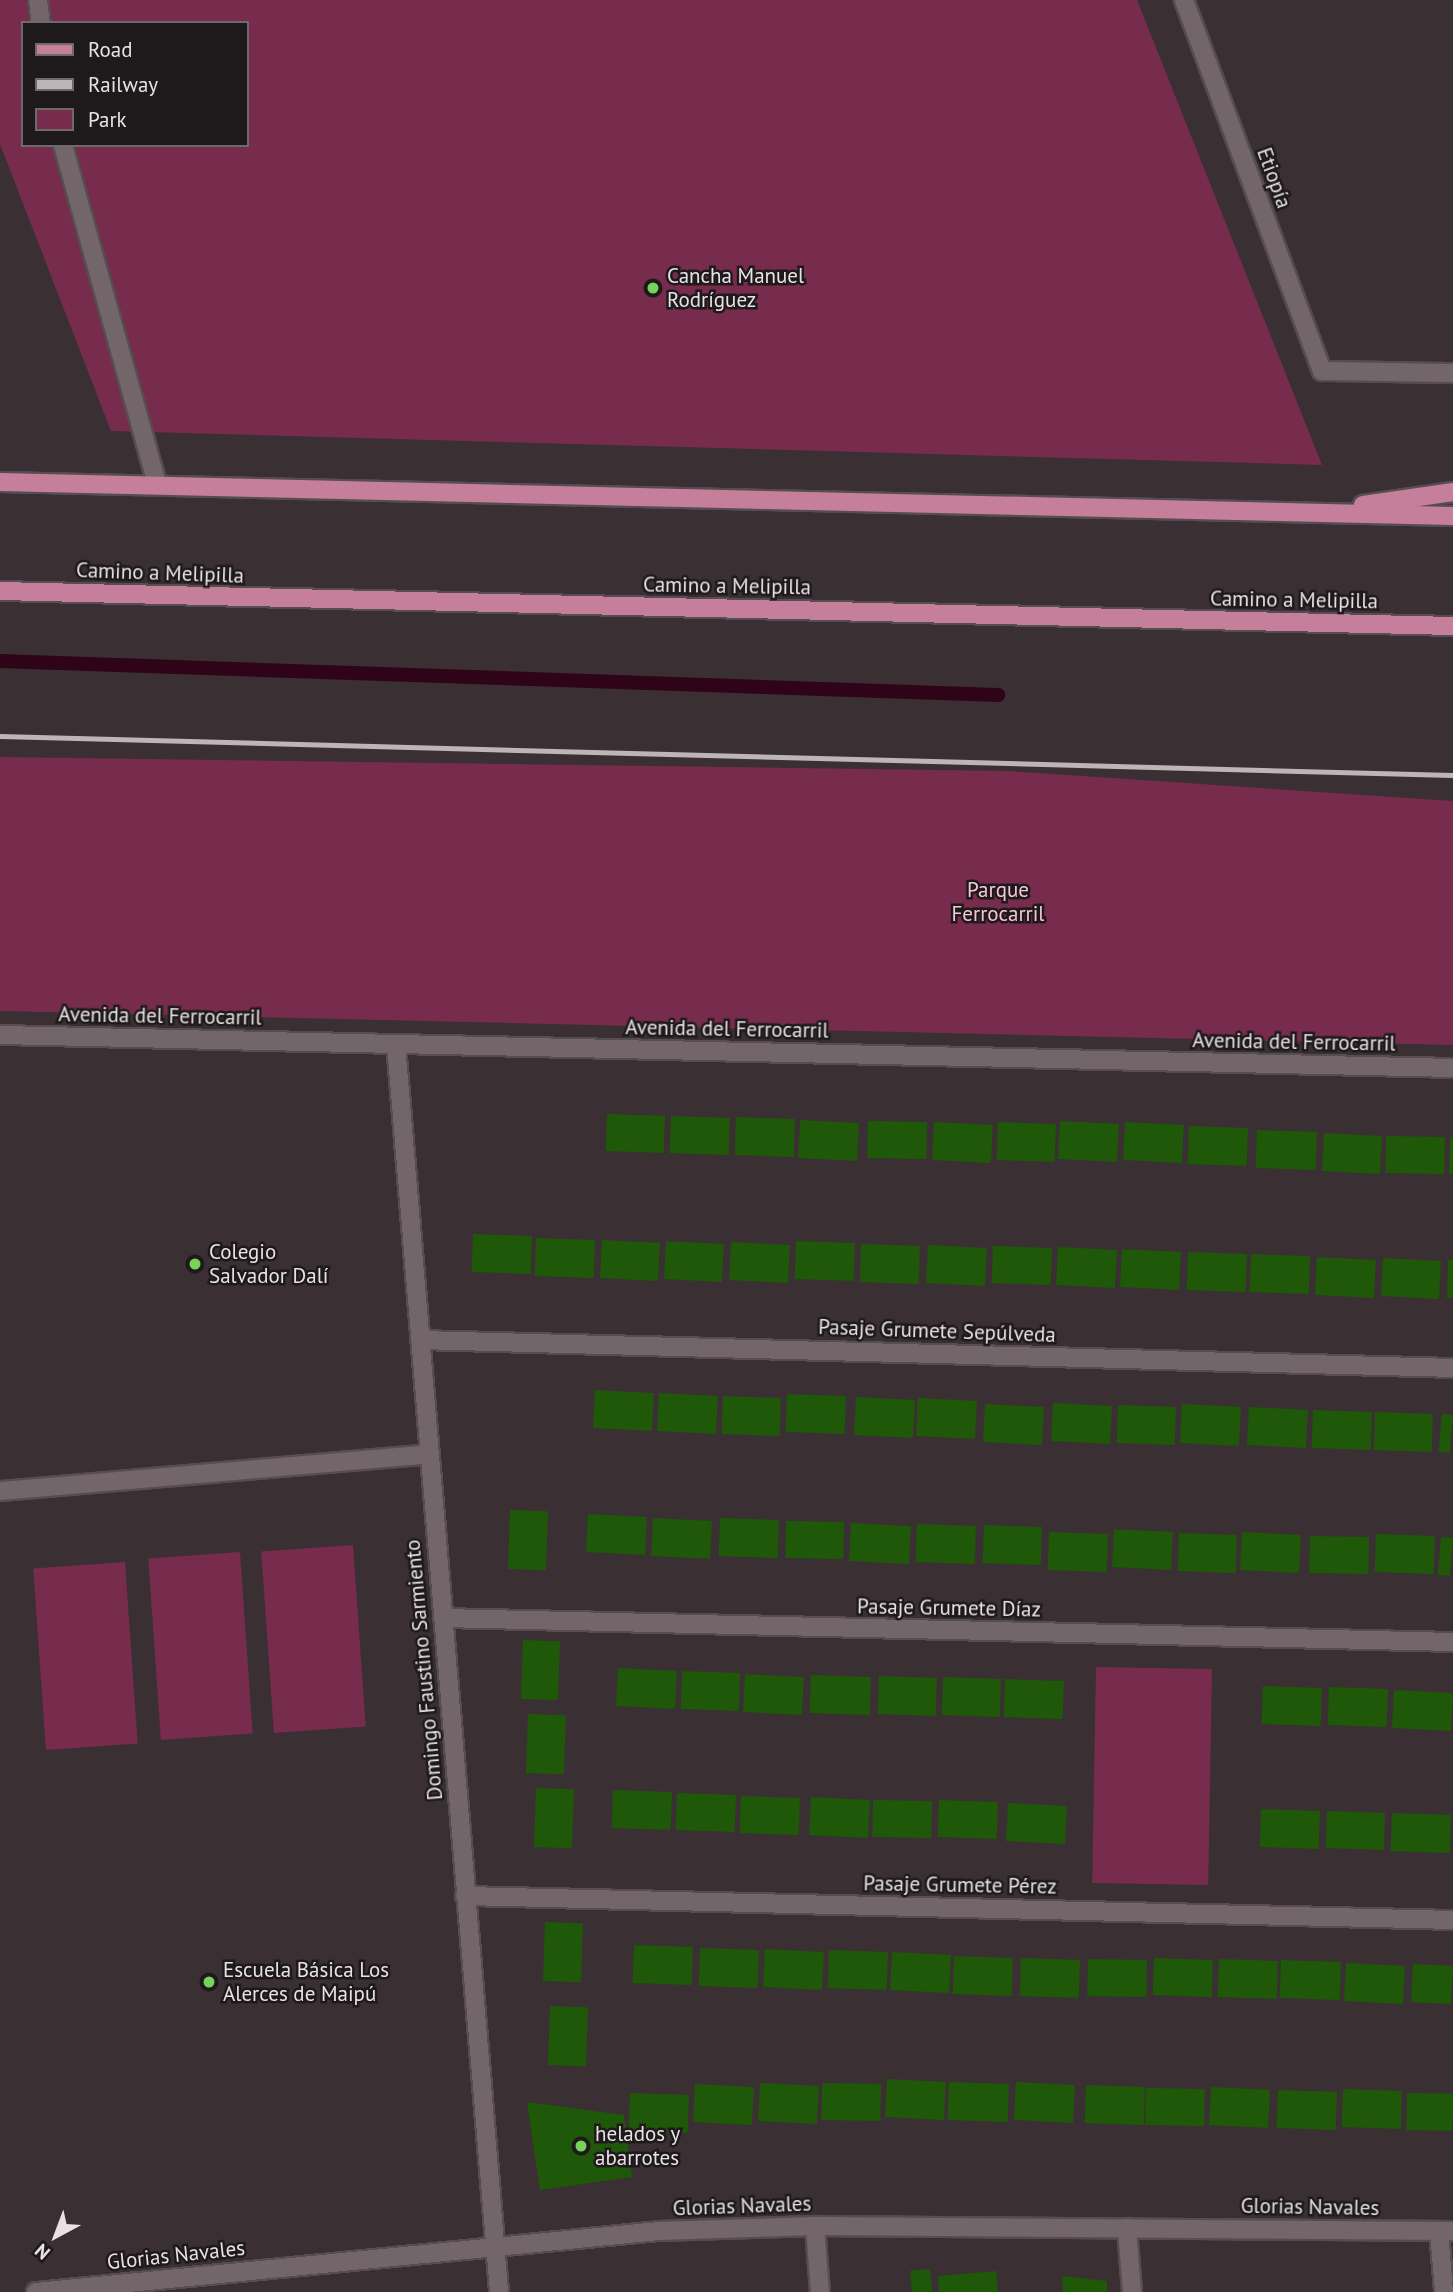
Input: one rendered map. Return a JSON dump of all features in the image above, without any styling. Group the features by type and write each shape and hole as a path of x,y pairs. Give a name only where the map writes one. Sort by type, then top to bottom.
{"main road":[{"path":"0,482 1453,516"},
{"path":"1313,512 1453,492"},
{"name":"Camino a Melipilla","path":"0,591 1453,626"}],"street":[{"path":"38,0 41,21"},
{"name":"Etiopía","path":"1184,0 1322,372 1453,373"},
{"path":"64,147 157,485"},
{"name":"Avenida del Ferrocarril","path":"0,1035 1453,1068"},
{"name":"Domingo Faustino Sarmiento","path":"396,1044 499,2292"},
{"name":"Pasaje Grumete Sepúlveda","path":"420,1340 1453,1368"},
{"path":"0,1491 429,1454"},
{"name":"Pasaje Grumete Díaz","path":"443,1618 1453,1642"},
{"name":"Pasaje Grumete Pérez","path":"465,1896 1453,1920"},
{"path":"815,2226 820,2292"},
{"name":"Glorias Navales","path":"36,2292 494,2246 815,2226 1446,2231"},
{"path":"1127,2228 1132,2292"},
{"path":"1444,2292 1446,2231"}],"green space":[{"name":"Cancha Manuel Rodríguez","path":"0,0 1137,0 1322,465 111,431 0,144"},
{"name":"Parque Ferrocarril","path":"0,757 1009,771 1453,801 1453,1045 0,1011"},
{"path":"353,1545 366,1727 274,1733 261,1551"},
{"path":"240,1552 253,1734 161,1740 148,1558"},
{"path":"125,1562 138,1744 46,1750 33,1568"},
{"path":"1096,1667 1212,1669 1208,1885 1092,1883"}],"building":[{"path":"607,1114 665,1116 664,1153 606,1151"},
{"path":"671,1116 730,1118 729,1155 670,1153"},
{"path":"736,1117 795,1119 794,1157 735,1155"},
{"path":"800,1120 859,1123 857,1161 798,1158"},
{"path":"868,1121 927,1122 926,1159 867,1158"},
{"path":"1060,1121 1119,1124 1117,1162 1058,1159"},
{"path":"934,1122 993,1125 991,1163 932,1160"},
{"path":"998,1122 1056,1124 1055,1162 997,1160"},
{"path":"1125,1122 1184,1125 1182,1163 1123,1160"},
{"path":"1189,1126 1248,1128 1247,1166 1188,1164"},
{"path":"1257,1130 1317,1132 1316,1170 1256,1168"},
{"path":"1324,1133 1382,1136 1380,1174 1322,1171"},
{"path":"1386,1136 1445,1137 1444,1174 1385,1173"},
{"path":"1450,1137 1453,1137 1453,1174 1449,1174"},
{"path":"473,1234 532,1236 531,1274 472,1272"},
{"path":"536,1238 595,1240 594,1278 535,1276"},
{"path":"602,1240 660,1243 658,1281 600,1278"},
{"path":"666,1241 724,1244 722,1282 664,1279"},
{"path":"796,1241 855,1243 854,1281 795,1279"},
{"path":"731,1242 790,1245 788,1283 729,1280"},
{"path":"861,1244 920,1246 919,1284 860,1282"},
{"path":"928,1245 987,1248 985,1286 926,1283"},
{"path":"993,1246 1052,1248 1051,1285 992,1283"},
{"path":"1058,1247 1117,1250 1115,1288 1056,1285"},
{"path":"1122,1249 1181,1252 1179,1290 1120,1287"},
{"path":"1188,1252 1247,1254 1246,1292 1187,1290"},
{"path":"1251,1254 1310,1256 1309,1294 1250,1292"},
{"path":"1317,1257 1376,1260 1374,1298 1315,1295"},
{"path":"1383,1258 1441,1261 1439,1299 1381,1296"},
{"path":"1448,1260 1453,1260 1453,1298 1447,1298"},
{"path":"595,1390 654,1393 652,1431 593,1428"},
{"path":"659,1393 718,1396 716,1434 657,1431"},
{"path":"787,1394 846,1396 845,1434 786,1432"},
{"path":"723,1396 781,1398 780,1436 722,1434"},
{"path":"856,1397 915,1400 913,1438 854,1435"},
{"path":"918,1398 977,1401 975,1439 916,1436"},
{"path":"1053,1403 1112,1406 1110,1444 1051,1441"},
{"path":"985,1404 1044,1407 1042,1445 983,1442"},
{"path":"1182,1404 1241,1407 1239,1446 1180,1443"},
{"path":"1118,1405 1176,1407 1175,1445 1117,1443"},
{"path":"1249,1407 1308,1410 1306,1448 1247,1445"},
{"path":"1313,1410 1372,1412 1371,1450 1312,1448"},
{"path":"1375,1412 1433,1414 1432,1452 1374,1450"},
{"path":"1442,1414 1453,1415 1450,1453 1439,1452"},
{"path":"510,1510 548,1511 546,1570 508,1569"},
{"path":"588,1514 647,1517 645,1555 586,1552"},
{"path":"653,1518 712,1521 710,1559 651,1556"},
{"path":"720,1518 779,1520 778,1558 719,1556"},
{"path":"786,1521 844,1522 843,1559 785,1558"},
{"path":"851,1523 911,1526 909,1564 849,1561"},
{"path":"917,1524 976,1526 975,1564 916,1562"},
{"path":"984,1525 1042,1527 1041,1565 983,1563"},
{"path":"1114,1529 1173,1532 1171,1570 1112,1567"},
{"path":"1049,1532 1108,1534 1107,1572 1048,1570"},
{"path":"1242,1532 1301,1535 1299,1573 1240,1570"},
{"path":"1179,1533 1237,1535 1236,1573 1178,1571"},
{"path":"1376,1534 1435,1536 1434,1574 1375,1572"},
{"path":"1310,1536 1369,1537 1368,1574 1309,1573"},
{"path":"1441,1537 1453,1538 1450,1576 1438,1575"},
{"path":"523,1640 560,1641 558,1700 521,1699"},
{"path":"618,1668 677,1671 675,1709 616,1706"},
{"path":"682,1671 740,1673 739,1711 681,1709"},
{"path":"745,1674 804,1677 802,1715 743,1712"},
{"path":"811,1675 871,1677 870,1715 810,1713"},
{"path":"879,1676 937,1678 936,1716 878,1714"},
{"path":"943,1677 1001,1679 1000,1717 942,1715"},
{"path":"1005,1679 1064,1681 1063,1719 1004,1717"},
{"path":"1263,1686 1322,1688 1321,1726 1262,1724"},
{"path":"1329,1687 1388,1689 1387,1727 1328,1725"},
{"path":"1394,1690 1453,1693 1451,1731 1392,1728"},
{"path":"528,1714 566,1715 564,1774 526,1773"},
{"path":"536,1788 574,1789 572,1848 534,1847"},
{"path":"613,1790 672,1792 671,1830 612,1828"},
{"path":"677,1793 736,1795 735,1832 676,1830"},
{"path":"741,1796 800,1798 799,1835 740,1833"},
{"path":"811,1797 870,1800 868,1838 809,1835"},
{"path":"873,1800 932,1801 931,1838 872,1837"},
{"path":"939,1800 998,1802 997,1839 938,1837"},
{"path":"1008,1803 1067,1806 1065,1844 1006,1841"},
{"path":"1261,1809 1320,1811 1319,1849 1260,1847"},
{"path":"1327,1811 1385,1813 1384,1850 1326,1848"},
{"path":"1392,1813 1451,1815 1450,1853 1391,1851"},
{"path":"545,1922 583,1923 581,1982 543,1981"},
{"path":"634,1945 693,1947 692,1985 633,1983"},
{"path":"700,1948 759,1950 758,1988 699,1986"},
{"path":"765,1949 824,1952 822,1990 763,1987"},
{"path":"829,1950 888,1952 887,1990 828,1988"},
{"path":"892,1952 951,1955 949,1993 890,1990"},
{"path":"954,1956 1013,1958 1012,1996 953,1994"},
{"path":"1021,1958 1080,1960 1079,1998 1020,1996"},
{"path":"1154,1958 1213,1960 1212,1997 1153,1995"},
{"path":"1088,1959 1147,1960 1146,1997 1087,1996"},
{"path":"1219,1959 1278,1961 1277,1999 1218,1997"},
{"path":"1281,1960 1341,1962 1340,2000 1280,1998"},
{"path":"1346,1963 1405,1966 1403,2004 1344,2001"},
{"path":"1413,1964 1453,1966 1451,2004 1411,2002"},
{"path":"550,2006 588,2007 586,2066 548,2065"},
{"path":"887,2079 946,2082 944,2120 885,2117"},
{"path":"949,2082 1009,2084 1008,2122 948,2120"},
{"path":"1016,2082 1075,2085 1073,2123 1014,2120"},
{"path":"760,2083 819,2086 817,2124 758,2121"},
{"path":"822,2083 881,2084 880,2121 821,2120"},
{"path":"695,2084 754,2087 752,2125 693,2122"},
{"path":"1086,2085 1145,2087 1144,2125 1085,2123"},
{"path":"1211,2087 1270,2090 1268,2128 1209,2125"},
{"path":"1146,2088 1205,2089 1204,2126 1145,2125"},
{"path":"1343,2089 1402,2091 1401,2129 1342,2127"},
{"path":"1278,2090 1337,2092 1336,2130 1277,2128"},
{"path":"630,2093 689,2095 688,2133 629,2131"},
{"path":"1407,2093 1453,2094 1452,2131 1406,2130"},
{"name":"helados y abarrotes","path":"527,2102 624,2115 632,2177 540,2190"},
{"path":"930,2269 932,2292 912,2292 910,2271"},
{"path":"996,2271 998,2292 939,2292 938,2276"},
{"path":"1062,2276 1107,2281 1107,2292 1063,2292"}],"waterway":[{"path":"0,661 998,695"}],"railway":[{"path":"0,736 1453,775"}],"place":[{"name":"Cancha Manuel Rodríguez","path":"653,288"},
{"name":"Colegio Salvador Dalí","path":"195,1264"},
{"name":"Escuela Básica Los Alerces de Maipú","path":"209,1982"},
{"name":"helados y abarrotes","path":"581,2146"}]}
